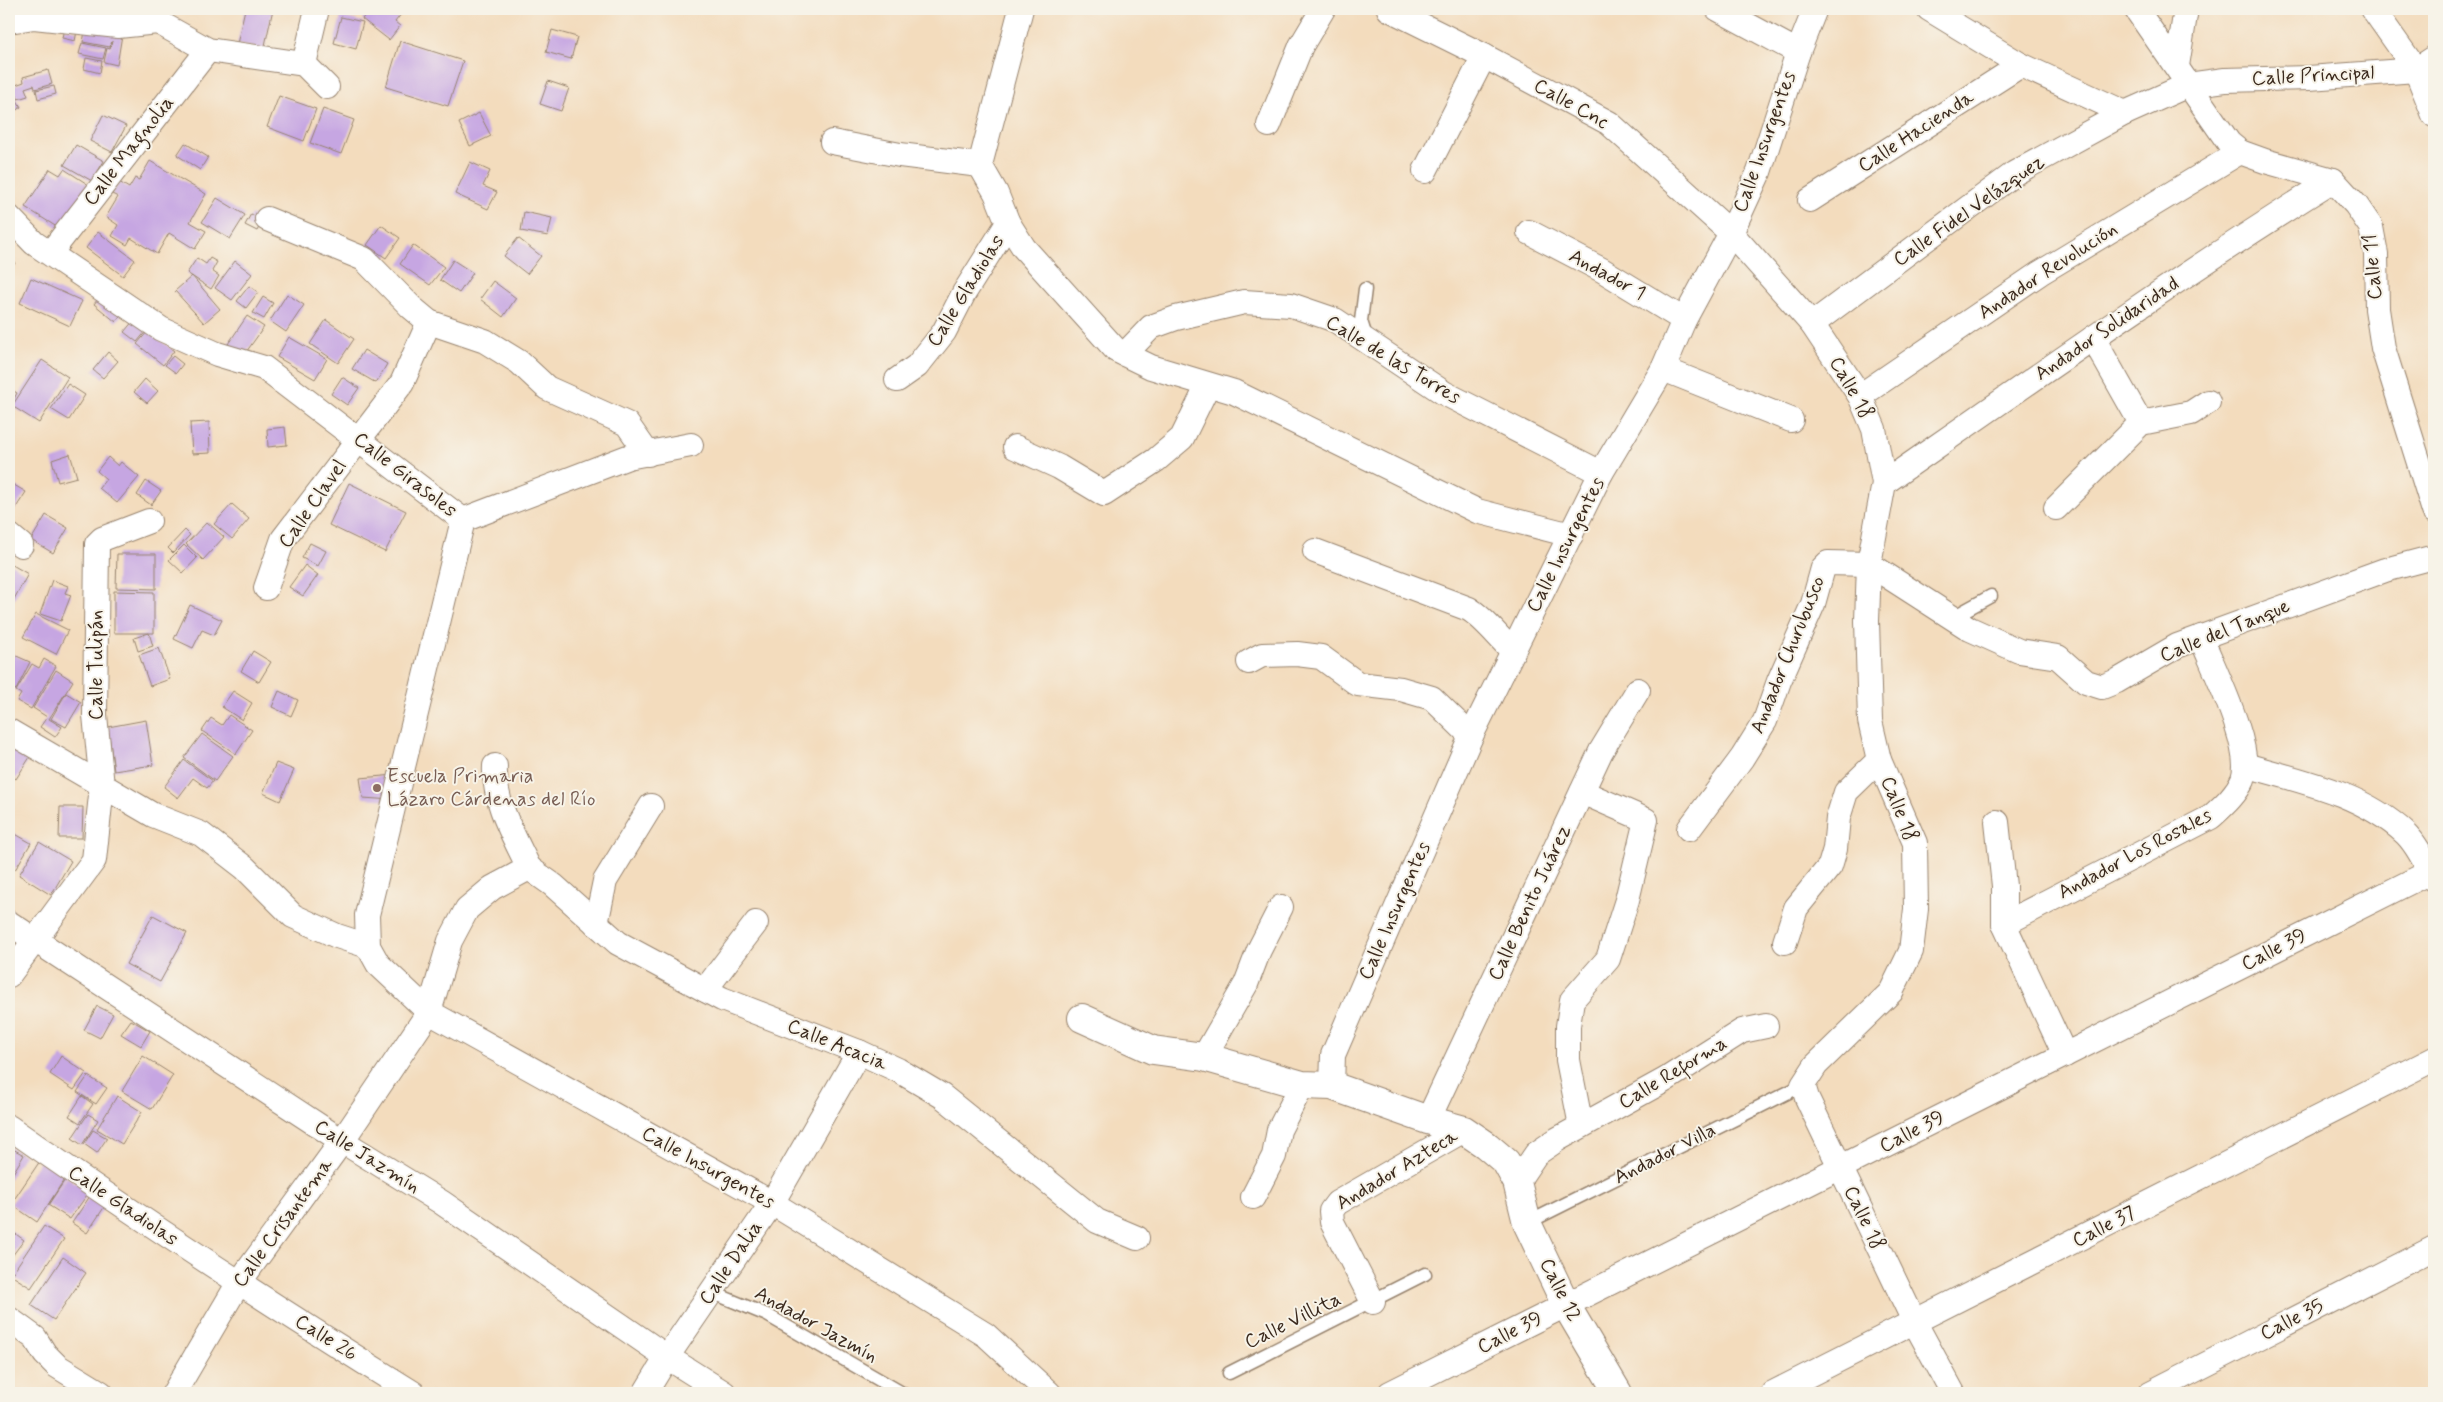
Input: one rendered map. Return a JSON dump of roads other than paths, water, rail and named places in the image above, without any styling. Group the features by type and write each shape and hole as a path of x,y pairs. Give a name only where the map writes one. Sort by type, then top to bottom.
{"street":[{"path":"304,64 317,9"},
{"path":"832,142 900,155 980,165 1021,9"},
{"path":"1269,125 1301,46 1323,9"},
{"name":"Calle Cnc","path":"1389,9 1484,56 1609,123 1731,233"},
{"path":"1718,9 1798,52"},
{"name":"Calle Insurgentes","path":"1332,1086 1333,1056 1471,736 1601,473 1663,369 1684,320 1731,233 1759,172 1798,52 1815,9"},
{"path":"1929,9 2021,65 2125,113"},
{"name":"Calle 11","path":"2136,9 2230,144 2240,152 2332,180 2356,205 2371,228 2376,254 2377,309 2383,348 2434,511"},
{"path":"2183,75 2186,9"},
{"path":"2373,9 2425,64 2434,116"},
{"path":"9,21 34,16 118,26 159,15 208,50 304,64 327,87"},
{"name":"Calle Magnolia","path":"51,252 208,50"},
{"path":"1425,170 1484,56"},
{"name":"Calle Principal","path":"2183,75 2225,80 2309,78 2425,64"},
{"name":"Calle Hacienda","path":"1810,200 2021,65"},
{"name":"Calle Fidel Velázquez","path":"1812,324 2015,173 2125,113 2183,75"},
{"name":"Andador Revolución","path":"1860,396 2040,273 2240,152"},
{"name":"Calle Gladiolas","path":"897,380 917,366 944,332 964,293 1008,223 996,193 980,165"},
{"name":"Andador Solidaridad","path":"1884,483 2093,338 2267,221 2332,180"},
{"path":"9,217 34,243 51,252"},
{"path":"267,219 364,259 411,307 429,322 485,341 519,362 547,388 627,424 648,454"},
{"path":"1008,223 1024,248 1116,350 1151,367 1234,392 1477,511 1571,535"},
{"name":"Andador 1","path":"1529,232 1602,270 1684,320"},
{"name":"Calle 18","path":"1731,233 1812,324 1860,396 1874,429 1884,483 1869,564 1867,621 1870,721 1879,760 1915,843 1916,909 1911,950 1891,992 1816,1065 1803,1085 1807,1098 1914,1323 1953,1393"},
{"name":"Calle Girasoles","path":"51,252 161,329 216,354 264,368 463,520 367,915 368,946"},
{"name":"Calle de las Torres","path":"1125,354 1151,327 1176,318 1244,302 1291,305 1336,320 1444,393 1601,473"},
{"name":"Calle Clavel","path":"266,588 283,539 402,383 429,322"},
{"path":"2093,338 2141,423"},
{"path":"1663,369 1791,420"},
{"path":"1015,447 1059,467 1104,494 1156,460 1182,438 1208,385"},
{"path":"2056,508 2141,423 2191,413 2208,402"},
{"path":"463,520 628,457 691,445"},
{"name":"Calle Tulipán","path":"102,786 95,715 97,544 102,539 149,521"},
{"path":"1315,551 1469,609 1478,614 1494,634 1513,651"},
{"name":"Calle del Tanque","path":"1869,564 1970,629 2019,651 2058,657 2086,682 2102,687 2117,681 2178,646 2385,570 2434,557"},
{"name":"Andador Churubusco","path":"1689,829 1742,758 1765,722 1779,681 1813,604 1823,568 1828,563 1834,561 1869,564"},
{"path":"2201,637 2242,740 2245,765 2323,788 2366,805 2407,835 2433,874"},
{"path":"1249,662 1262,655 1297,654 1321,657 1358,684 1401,689 1432,698 1471,736"},
{"name":"Calle Benito Juárez","path":"1428,1120 1601,751 1638,690"},
{"path":"9,732 153,815 201,834 245,868 293,916 337,936 368,946"},
{"path":"1785,942 1796,908 1830,866 1835,849 1838,818 1846,792 1879,760"},
{"name":"Andador Los Rosales","path":"2004,924 2211,817 2234,795 2243,778 2245,765"},
{"path":"495,766 494,784 500,803 529,868"},
{"path":"9,975 94,860 102,786"},
{"path":"1582,792 1646,820 1627,900 1608,959 1572,1000 1568,1026 1568,1060 1582,1126"},
{"path":"596,924 605,881 651,806"},
{"path":"1997,822 2004,886 2004,924 2065,1055"},
{"name":"Calle Acacia","path":"529,868 552,884 618,944 722,999 859,1052 898,1070 942,1096 1098,1221 1136,1238"},
{"name":"Calle Crisantema","path":"174,1393 238,1284 342,1141 429,1012 450,940 467,910 492,888 529,868"},
{"name":"Calle 39","path":"1390,1393 2065,1055 2433,874"},
{"path":"1204,1057 1246,984 1259,950 1281,907"},
{"path":"705,990 756,922"},
{"name":"Calle Jazmín","path":"9,923 342,1141 441,1202 667,1357 724,1393"},
{"name":"Calle Insurgentes","path":"368,946 378,964 429,1012 772,1203 986,1335 1049,1393"},
{"path":"1082,1018 1153,1050 1204,1057 1302,1085 1332,1086 1428,1120 1464,1130"},
{"name":"Calle Reforma","path":"1517,1182 1536,1154 1665,1080 1742,1031 1766,1026"},
{"name":"Calle Dalia","path":"645,1393 667,1357 772,1203 859,1052"},
{"name":"Calle 37","path":"1773,1393 2434,1060"},
{"path":"1254,1197 1274,1156 1279,1130 1302,1085"},
{"name":"Calle Gladiolas","path":"9,1127 138,1218 238,1284"},
{"name":"Calle 12","path":"1464,1130 1506,1162 1517,1182 1527,1223 1566,1305 1618,1393"},
{"name":"Andador Azteca","path":"1373,1302 1332,1222 1331,1211 1336,1203 1464,1130"},
{"name":"Calle 35","path":"2150,1393 2434,1248"},
{"name":"Calle 26","path":"238,1284 413,1393"},
{"path":"9,1319 35,1338 45,1354 57,1366 101,1393"}],"lane":[{"path":"1365,289 1361,321 1368,342"},
{"path":"1951,618 1991,596"},
{"name":"Andador Villa","path":"1527,1223 1803,1085"},
{"name":"Calle Villita","path":"1229,1374 1425,1274"},
{"name":"Andador Jazmín","path":"711,1292 767,1315 902,1393"}],"place":[{"name":"Escuela Primaria Lázaro Cárdenas del Río","path":"377,788"}]}
